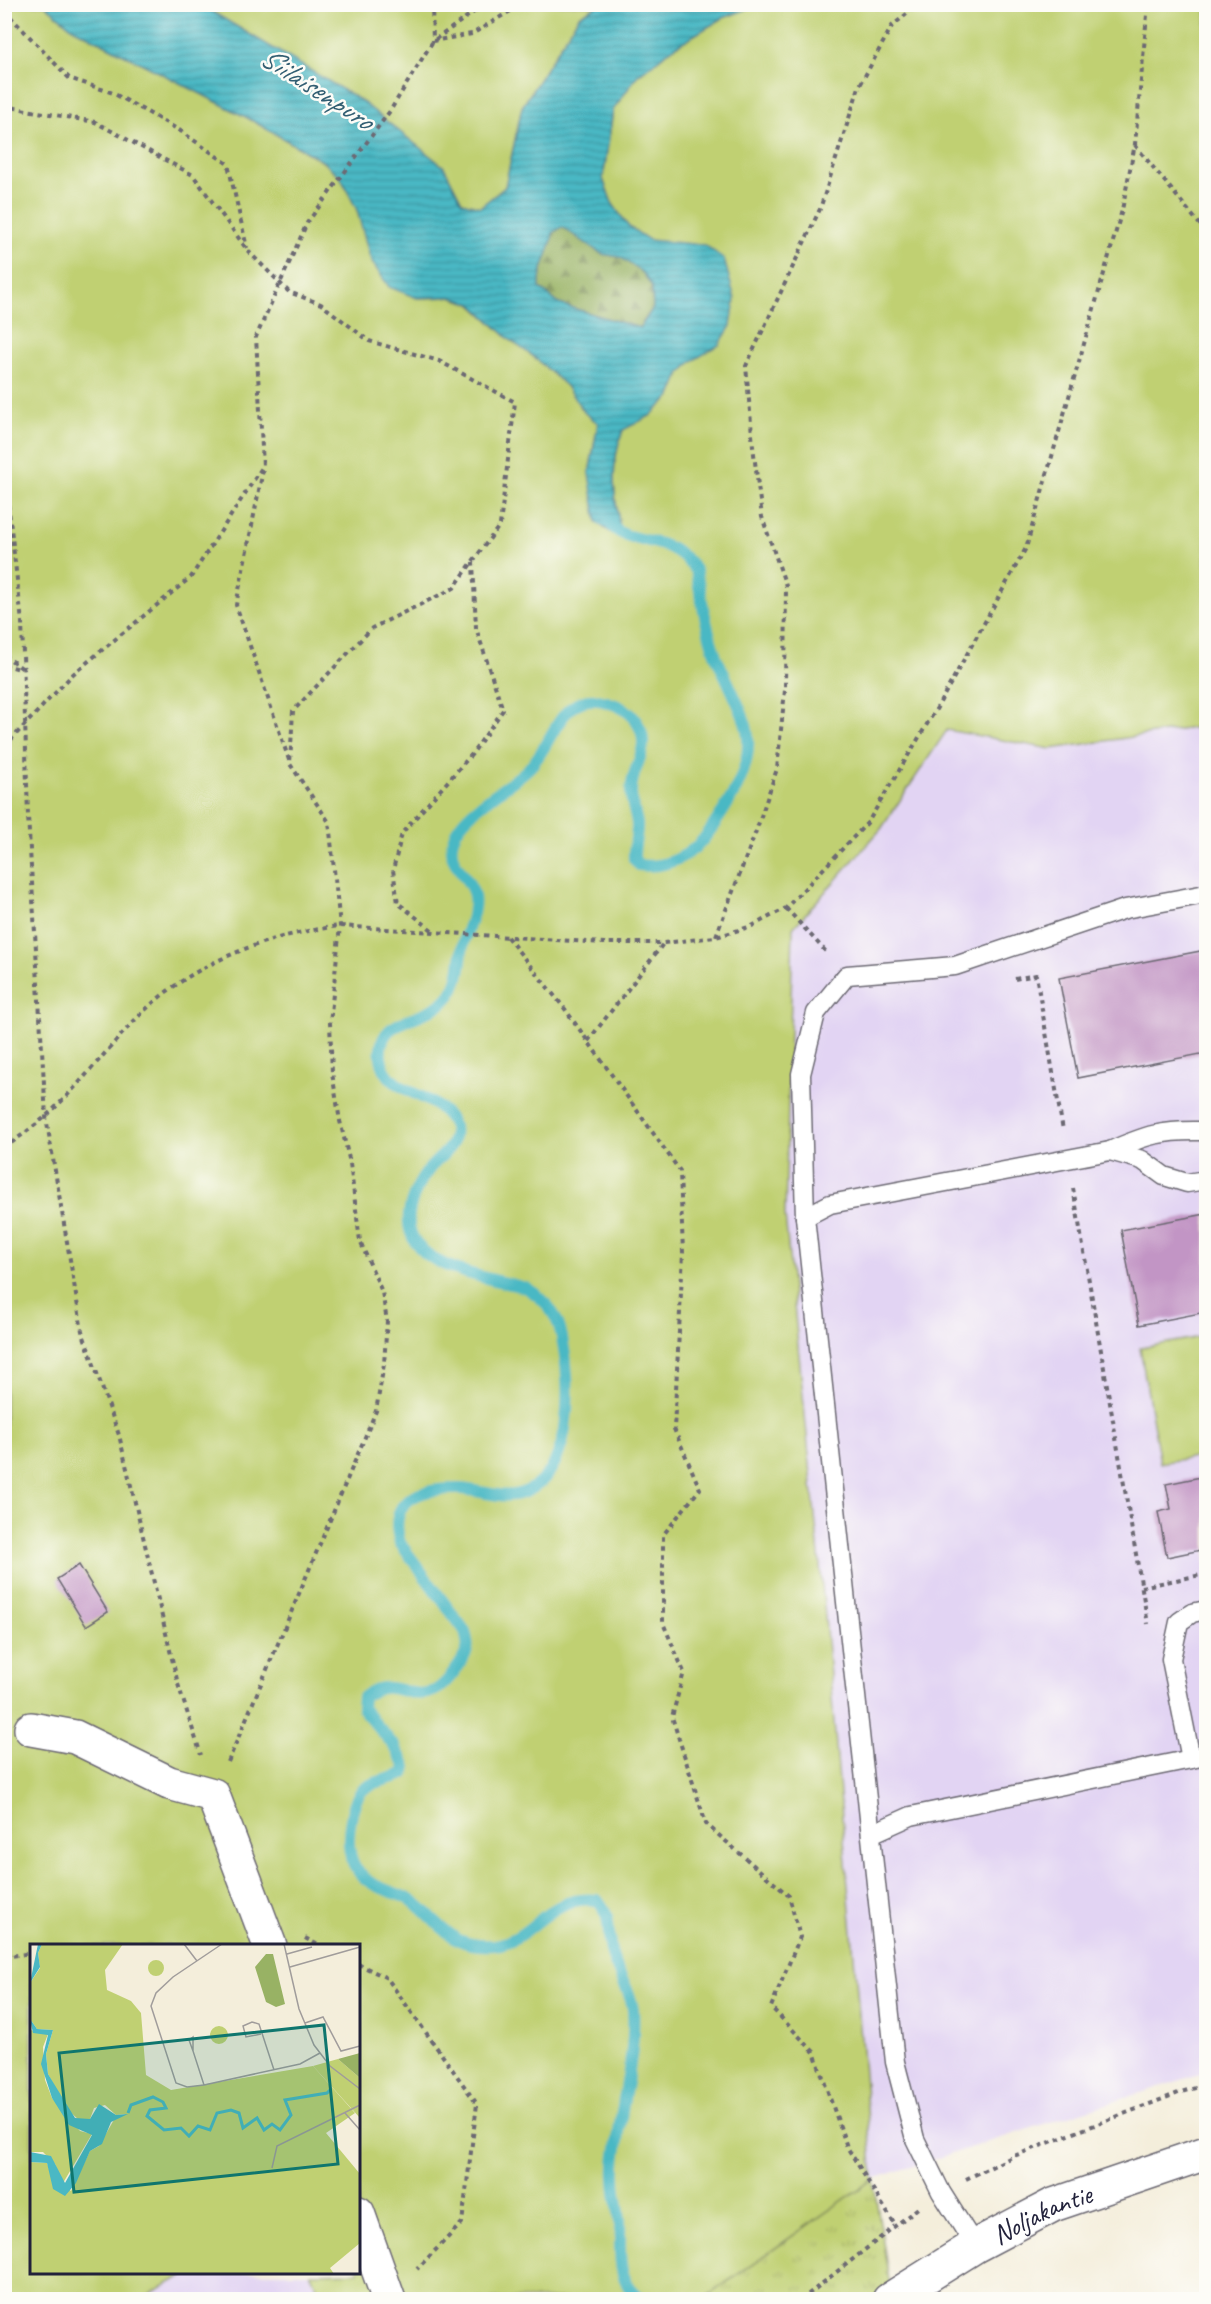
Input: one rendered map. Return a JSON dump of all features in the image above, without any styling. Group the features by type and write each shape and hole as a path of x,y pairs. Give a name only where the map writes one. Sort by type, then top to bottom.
{"street":[{"path":"31,1729 75,1737 169,1783 213,1796 269,1944"},
{"name":"Noljakantie","path":"889,2300 975,2246 1053,2205 1206,2153"},
{"path":"360,2219 389,2299"}],"lane":[{"path":"975,2246 941,2192 915,2139 895,2062 805,1217 801,1074 816,1012 847,975 955,966 1125,909 1206,894"},
{"path":"805,1217 830,1204 1110,1151 1138,1138 1171,1130 1206,1133"},
{"path":"1110,1151 1142,1160 1164,1176 1187,1183 1206,1180"},
{"path":"871,1834 911,1816 1199,1757 1171,1659 1179,1623 1192,1613 1206,1610"}],"path":[{"path":"432,4 433,41"},
{"path":"213,1796 376,1411 384,1364 387,1321 382,1292 360,1241 350,1163 332,1073 330,1023 340,926 328,822 290,764 236,605 263,466 256,337 307,223 375,131 433,41 485,4"},
{"path":"433,41 472,34 522,4"},
{"path":"716,937 777,769 785,690 786,586 762,517 746,366 820,208 859,87 892,26 919,4"},
{"path":"4,1148 45,1117 146,1009 173,988 218,960 271,939 312,929 340,926 604,943 663,943 716,937 752,926 786,908 868,822 938,706 1026,548 1122,210 1135,144 1148,4"},
{"path":"4,10 69,78 113,93 179,130 228,164 248,252"},
{"path":"4,106 95,122 193,175 248,252 289,292 321,304 369,341 439,361 515,402 500,525 454,588 372,628 293,711 290,764"},
{"path":"1135,144 1206,232"},
{"path":"4,747 74,674 191,577 263,466"},
{"path":"4,469 22,622 34,940 45,1117 82,1331 119,1436 178,1684 213,1796"},
{"path":"432,931 398,903 393,870 402,833 472,754 503,710 476,628 473,561"},
{"path":"4,655 23,669"},
{"path":"4,665 23,669"},
{"path":"786,908 847,975"},
{"path":"506,936 588,1041 680,1171 683,1253 674,1429 700,1490 663,1535 663,1623 684,1672 672,1717 706,1824 789,1896 800,1937 771,2007 814,2052 847,2147 896,2225"},
{"path":"588,1041 663,943"},
{"path":"1013,979 1036,975 1149,1629"},
{"path":"1142,1587 1206,1574"},
{"path":"4,1957 30,1953"},
{"path":"360,1965 387,1978 477,2104 462,2223 389,2299"},
{"path":"801,2300 941,2192 1014,2156 1181,2092 1206,2085"}],"shaded area":[{"path":"1206,726 1206,2072 873,2179 824,1605 785,1215 793,928 881,829 947,730 1051,749"},
{"path":"186,2274 311,2274 324,2299 140,2300"}],"green space":[{"path":"5,5 45,5 73,28 246,117 320,160 340,176 357,210 371,261 417,298 451,297 471,304 566,386 585,413 598,423 589,474 621,534 616,506 614,469 623,429 650,416 671,396 680,374 692,360 719,345 671,243 649,240 628,226 612,203 603,179 613,110 637,76 674,47 723,18 758,5 1206,5 1206,726 1051,749 947,730 881,829 793,928 785,1215 824,1605 873,2179 703,2299 324,2299 311,2274 360,2274 360,1944 30,1944 30,2274 187,2274 140,2299 5,2300"},
{"path":"201,5 598,5 579,16 522,107 505,187 480,207 462,202 444,167 360,100"},
{"path":"562,227 602,254 620,257 643,273 652,287 653,308 639,328 559,304 540,288 541,274 553,233"},
{"path":"1206,1336 1206,1455 1160,1463 1140,1348"},
{"path":"873,2179 892,2299 703,2299"}],"water":[{"name":"Siilaisenpuro","path":"45,5 201,5 360,100 444,167 462,202 480,207 505,187 522,107 579,16 598,5 758,5 723,18 674,47 637,76 613,110 603,179 612,203 628,226 649,240 705,245 724,259 735,299 731,326 719,345 692,361 680,374 671,396 650,416 623,430 614,470 616,506 621,534 612,533 597,523 589,474 598,423 585,413 566,386 534,357 509,339 472,304 451,297 417,298 389,287 371,261 357,210 340,176 321,160 246,117 73,28","holes":["562,227 602,254 620,257 643,273 652,287 653,308 640,328 559,304 540,288 541,274 553,233"]}],"building":[{"path":"1206,950 1206,1053 1078,1078 1059,978"},
{"path":"1206,1214 1206,1312 1139,1325 1121,1230"},
{"path":"1206,1476 1206,1549 1167,1557 1158,1512 1171,1509 1166,1484"},
{"path":"79,1565 108,1612 86,1626 57,1579"}],"waterway":[{"path":"610,523 617,531 626,535 662,544 674,550 686,558 696,571 713,646 744,719 748,734 748,749 734,793 703,840 678,859 660,865 639,865 634,859 637,823 631,792 643,747 640,728 632,715 622,708 607,702 591,700 578,703 559,722 537,759 528,769 465,819 453,839 454,861 470,885 474,898 473,912 463,945 457,981 449,996 438,1006 388,1031 382,1042 381,1058 384,1069 390,1077 405,1089 441,1109 454,1127 451,1145 426,1173 414,1196 409,1214 411,1232 419,1247 433,1258 470,1274 526,1288 540,1297 550,1308 558,1322 565,1356 567,1378 565,1426 560,1449 551,1469 538,1484 519,1494 490,1494 446,1489 421,1494 411,1498 403,1505 397,1527 400,1543 465,1631 468,1648 462,1661 436,1690 422,1694 382,1688 363,1697 362,1708 395,1747 406,1767 404,1774 368,1786 357,1797 350,1825 349,1844 353,1863 368,1881 414,1902 447,1932 468,1943 495,1945 509,1941 521,1935 553,1910 580,1900 597,1900 602,1905 607,1918 613,1959 632,2002 633,2010 632,2043 615,2172 623,2275 634,2293 644,2300"}]}
